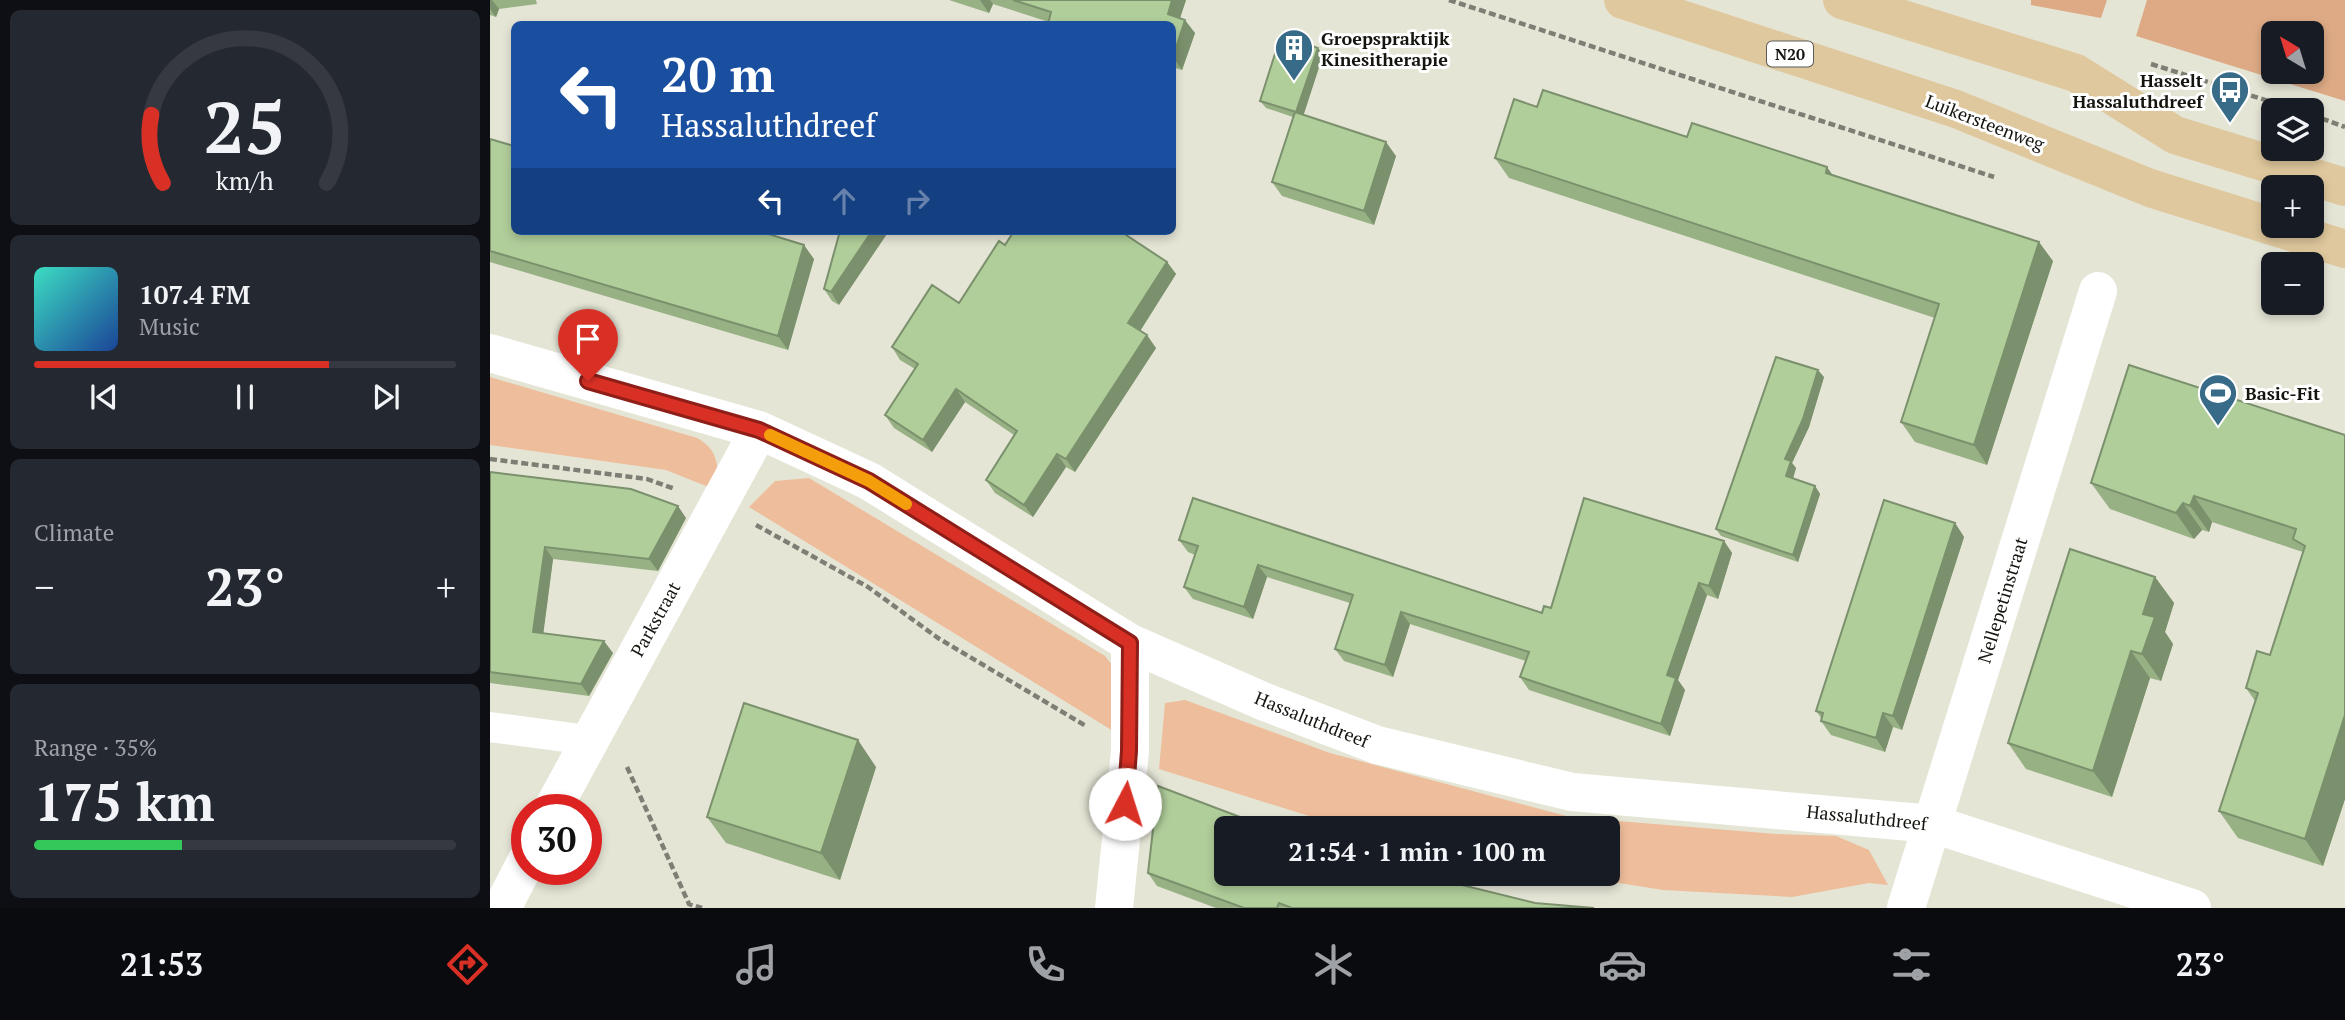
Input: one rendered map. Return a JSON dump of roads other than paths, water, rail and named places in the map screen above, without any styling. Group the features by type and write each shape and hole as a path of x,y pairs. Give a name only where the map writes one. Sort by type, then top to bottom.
{"main road":[{"name":"Luikersteenweg","path":"1623,0 1956,109 2150,188 2345,249"},
{"path":"1842,0 2076,74 2175,135 2345,187"}],"street":[{"name":"Nellepetinstraat","path":"1906,908 2098,291"},
{"name":"Hassaluthdreef","path":"490,353 759,430 869,481 1130,643 1265,702 1377,745 1572,792 1933,824 2192,908"},
{"name":"Parkstraat","path":"560,794 759,430"},
{"path":"1114,908 1129,751 1130,643"},
{"path":"502,908 514,885"}],"lane":[{"path":"490,727 588,740"}],"place":[{"name":"Groepspraktijk Kinesitherapie","path":"1294,82"},
{"name":"Hasselt Hassaluthdreef","path":"2230,124"},
{"name":"Basic-Fit","path":"2218,427"}]}
